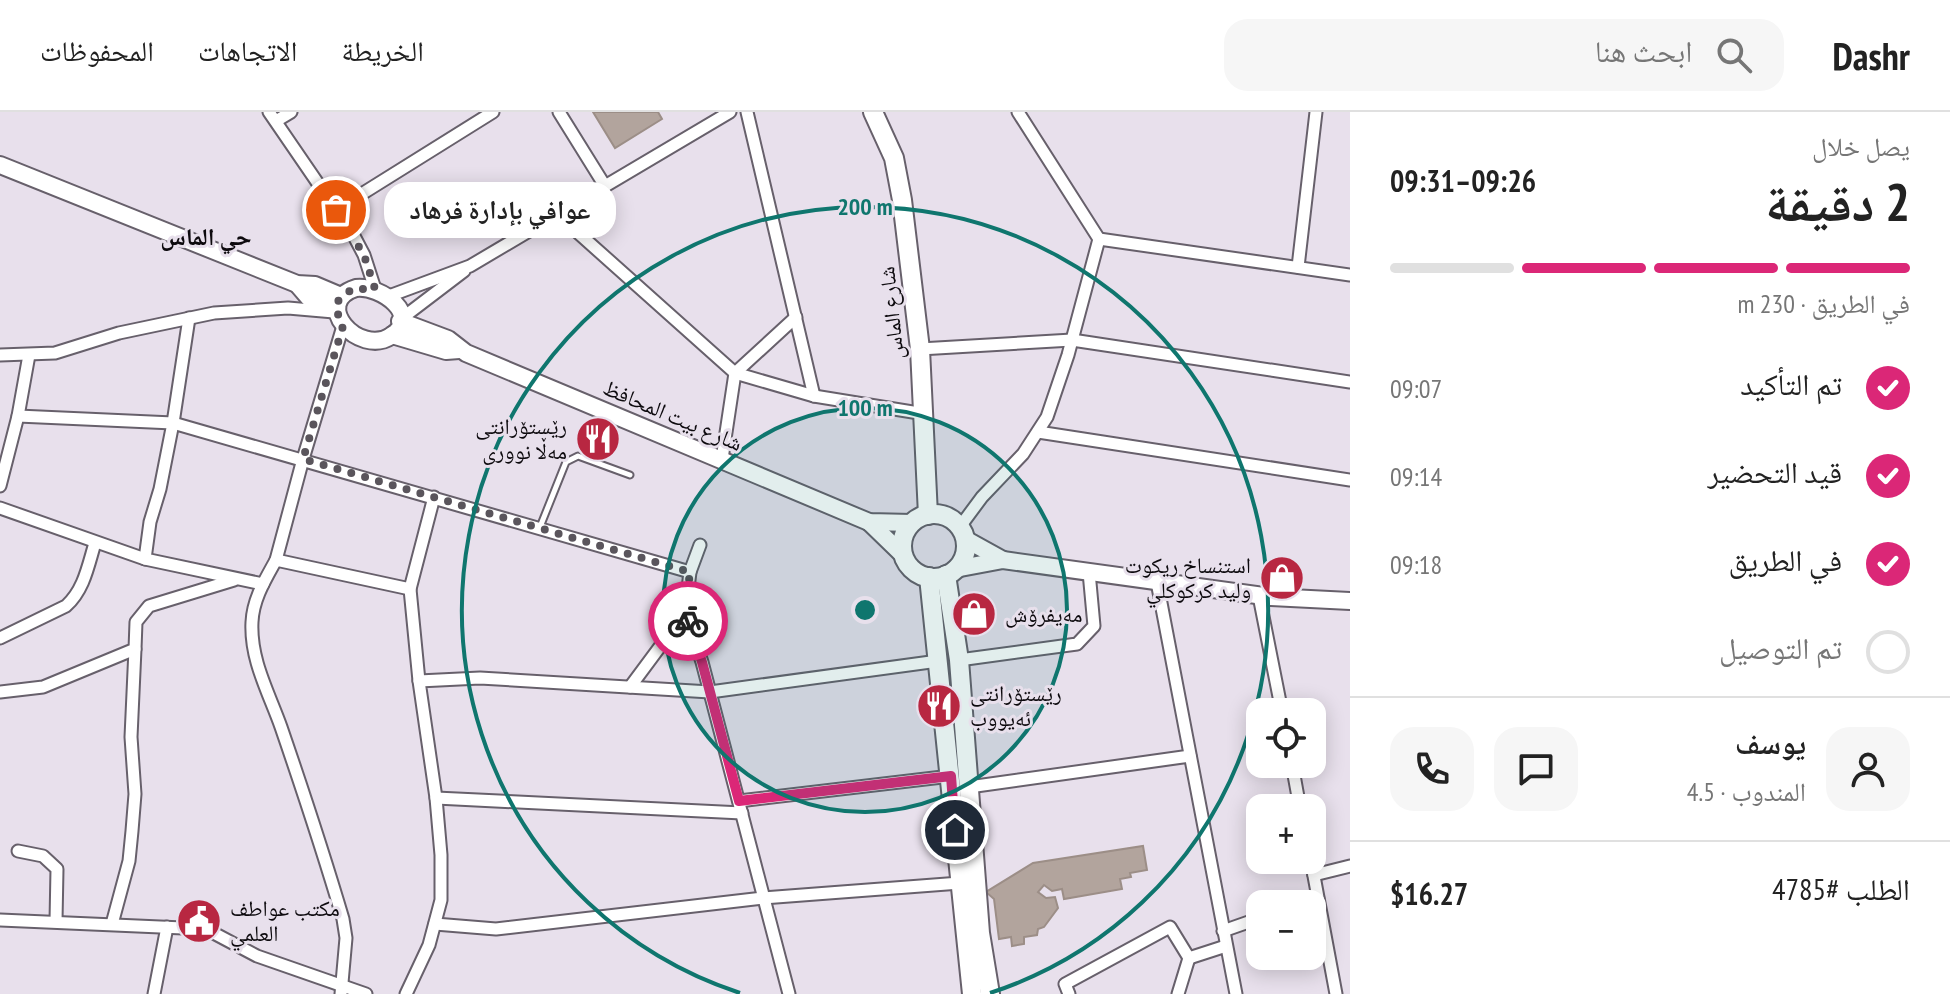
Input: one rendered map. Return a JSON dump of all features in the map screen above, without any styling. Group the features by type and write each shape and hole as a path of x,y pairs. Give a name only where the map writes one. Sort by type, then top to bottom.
{"main road":[{"name":"شارع الماس","path":"873,112 894,158 899,179 920,349 925,414 920,519"},
{"name":"شارع بيت المحافظ","path":"0,165 297,284 315,285 340,311 356,336 382,340 398,325 446,351 459,350 869,522 903,555"},
{"name":"شارع بيت المحافظ","path":"340,311 352,289 382,292"},
{"path":"382,292 398,308 398,325"},
{"path":"1003,560 962,533 942,515 920,519 903,538 903,555 913,570 943,574 1003,560 1259,596 1350,601"},
{"name":"شارع بيت المحافظ","path":"869,522 920,519"},
{"path":"962,533 963,559 943,574 938,661 972,994"},
{"path":"943,574 959,660 980,933 990,994"}],"street":[{"path":"291,112 272,116 336,210 364,255 382,292 470,266"},
{"path":"336,210 493,112"},
{"path":"559,112 605,186"},
{"path":"747,112 814,396"},
{"path":"962,533 982,497 1023,454 1047,417 1072,340 1099,239 1018,112"},
{"path":"1298,267 1316,112"},
{"path":"398,325 470,266 722,114"},
{"path":"557,214 735,373 814,396 925,414"},
{"path":"1099,239 1350,275"},
{"path":"0,355 55,353 119,333 248,309 340,311 276,560 256,598 252,623 260,676 281,727 343,919 346,938 342,990"},
{"path":"722,459 735,373 796,317"},
{"path":"145,559 150,522 173,423 189,318"},
{"path":"920,349 1072,340 1350,382"},
{"path":"0,486 18,416 29,355"},
{"path":"18,416 173,423 690,572"},
{"path":"1038,432 1350,480"},
{"path":"406,994 429,945 441,900 436,798 419,681 410,589 434,497"},
{"path":"0,508 145,559 263,584"},
{"path":"0,638 66,606 74,599 80,590 95,543"},
{"path":"700,545 690,572 685,613 710,692 789,994"},
{"path":"276,560 410,589"},
{"path":"959,660 1077,644 1094,626 1089,572"},
{"path":"112,924 129,861 135,794 131,737 136,622 149,606 236,579"},
{"path":"1157,582 1236,994"},
{"path":"1259,596 1279,698"},
{"path":"630,687 685,613"},
{"path":"0,692 43,687 135,649"},
{"path":"419,681 480,678 710,692 938,661"},
{"path":"969,787 1190,756"},
{"path":"436,798 740,807 951,776"},
{"path":"18,851 43,856 57,869 56,921"},
{"path":"1316,890 1314,875 1350,866"},
{"path":"435,924 496,929 763,898 960,883"},
{"path":"0,920 206,929 257,956 342,990 366,994"},
{"path":"1223,931 1246,923"},
{"path":"154,994 167,927"},
{"path":"1069,994 1065,984 1170,927 1189,958 1178,994"},
{"path":"1326,941 1336,994"},
{"path":"1189,958 1226,946"}],"lane":[{"path":"540,528 566,462 572,458 578,456 630,475"}],"building":[{"path":"593,112 658,112 662,119 615,148"},
{"path":"1143,846 1147,870 1130,873 1131,877 1120,879 1122,889 1064,899 1062,889 1052,891 1044,885 1038,892 1046,898 1055,897 1058,908 1044,927 1038,929 1037,935 1024,937 1024,944 1012,946 1011,937 999,939 994,899 986,892 1033,863"}],"way so far":[{"path":"336,210 364,255 375,289 352,289 338,301 337,312 343,326 303,459 690,572 685,613 688,621"}],"place":[{"name":"عوافي بإدارة فرهاد","path":"336,210"},
{"name":"رێستۆرانتی مەڵا نووری","path":"598,439"},
{"name":"استنساخ ريكوت وليد كركوكلي","path":"1282,578"},
{"name":"مەیفرۆش","path":"974,614"},
{"name":"رێستۆرانتی ئەیووب","path":"939,706"},
{"name":"مكتب عواطف العلمي","path":"199,921"}],"district":[{"name":"حي الماس","path":"206,236"}],"route":[{"path":"688,621 739,801 951,776 955,830"}]}
